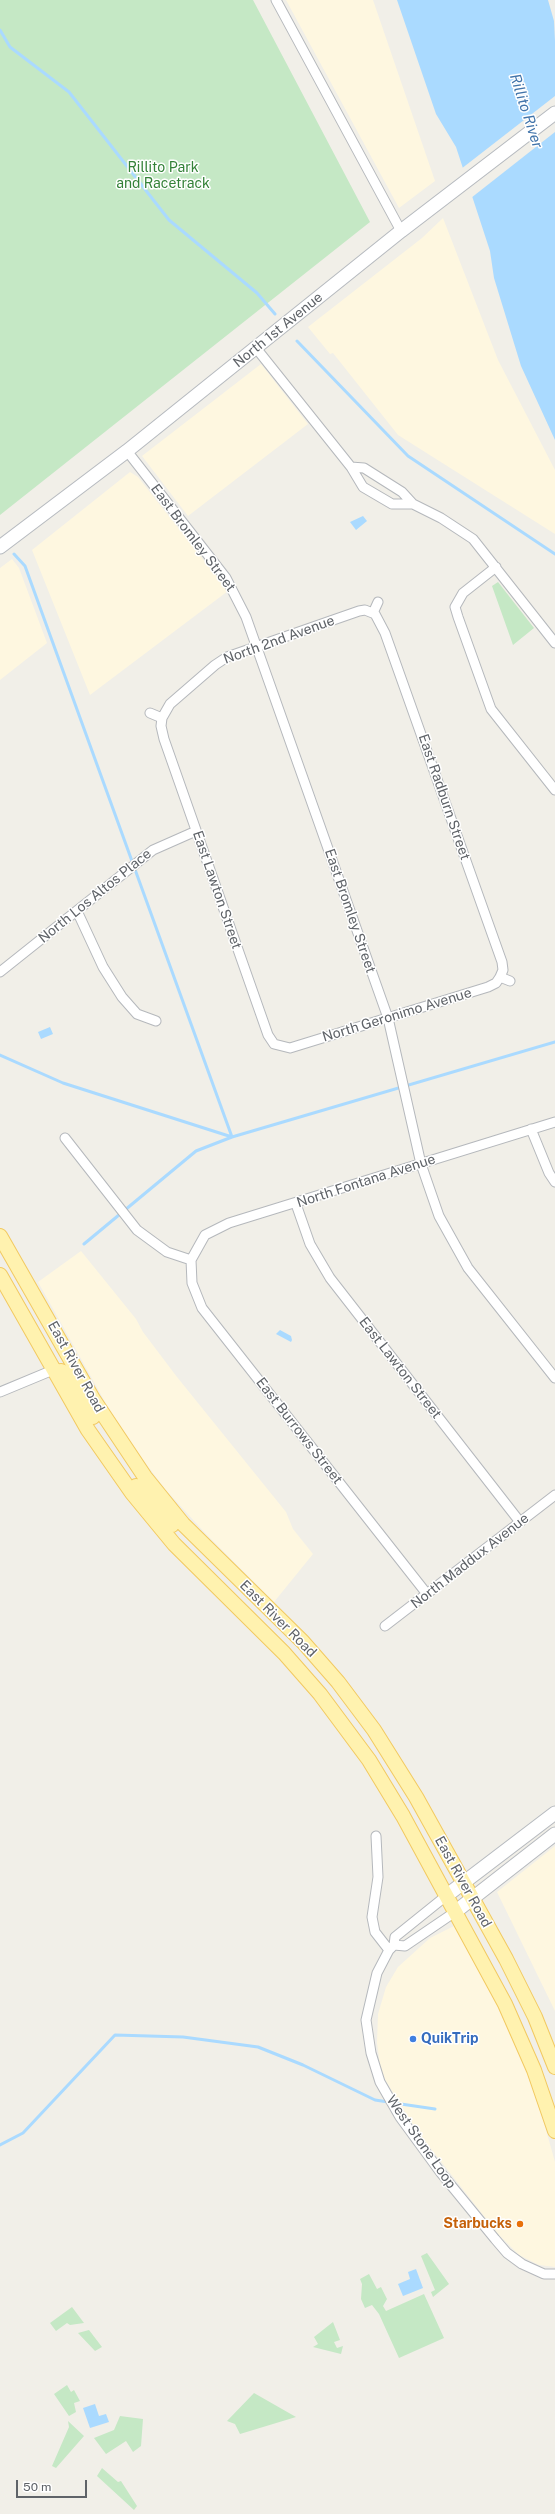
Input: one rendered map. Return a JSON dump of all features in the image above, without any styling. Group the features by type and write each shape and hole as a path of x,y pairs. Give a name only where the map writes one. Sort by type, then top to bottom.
{"main road":[{"name":"North 1st Avenue","path":"0,547 127,450 401,231 555,113"},
{"name":"East River Road","path":"0,1236 93,1399 145,1477 183,1524 303,1642 338,1682 396,1764 464,1883 535,2017 555,2067"},
{"name":"East River Road","path":"0,1275 88,1430 114,1468 174,1544 284,1653 356,1741 395,1803 455,1912 519,2034 555,2131"},
{"path":"53,1370 67,1374 119,1457 145,1477"},
{"path":"114,1468 142,1492 196,1550 208,1549"},
{"path":"446,1896 555,1813"},
{"path":"455,1912 555,1834"}],"street":[{"path":"276,0 401,231"},
{"path":"256,348 351,467 363,487 392,504 413,504"},
{"name":"East Bromley Street","path":"127,450 226,578 246,617 388,1018 421,1164 439,1216 468,1268 555,1378"},
{"path":"351,467 364,468 402,492 413,504 441,518 474,539 555,643"},
{"path":"496,567 463,593 455,607 491,709 555,790"},
{"path":"372,612 378,602"},
{"name":"North 2nd Avenue","path":"162,718 170,704 215,664 256,646 360,611 372,612"},
{"name":"East Radburn Street","path":"372,612 381,622 386,632 499,955 503,970 500,977"},
{"path":"150,713 162,718"},
{"name":"East Lawton Street","path":"162,718 161,726 164,739 268,1036 274,1044 290,1048"},
{"name":"North Los Altos Place","path":"0,972 152,850 196,830"},
{"path":"77,911 103,967 122,997 137,1014 156,1020"},
{"path":"500,977 510,981"},
{"name":"North Geronimo Avenue","path":"290,1048 488,987 500,977"},
{"name":"North Fontana Avenue","path":"191,1260 205,1235 229,1224 555,1122"},
{"path":"531,1129 549,1174 555,1182"},
{"path":"65,1138 137,1230 167,1252 191,1260"},
{"name":"East Lawton Street","path":"296,1204 310,1244 330,1278 520,1522"},
{"name":"East Burrows Street","path":"191,1260 192,1283 202,1308 427,1594"},
{"path":"0,1392 53,1370"},
{"name":"North Maddux Avenue","path":"385,1626 555,1495"},
{"path":"376,1836 378,1876 372,1917 376,1932 391,1947 405,1946 455,1912"},
{"name":"West Stone Loop","path":"446,1896 395,1937 377,1973 366,2020 371,2053 382,2085 400,2117 441,2173 507,2254 522,2264 544,2274 555,2274"}],"shaded area":[{"path":"286,0 373,0 435,181 399,208"},
{"path":"443,218 498,360 555,470 555,534 398,435 333,353 330,354 308,327 422,238"},
{"path":"261,364 308,424 188,516 142,456"},
{"path":"130,472 138,477 228,591 90,695 32,550"},
{"path":"12,559 19,568 47,643 0,680 0,568"},
{"path":"81,1251 136,1319 143,1332 177,1377 286,1512 293,1529 313,1554 274,1602 206,1534 165,1489 138,1453 109,1409 38,1282"},
{"path":"555,1846 555,2011 497,1892"},
{"path":"454,1926 496,2003 526,2070 544,2123 555,2162 555,2267 539,2265 519,2255 498,2234 417,2131 381,2073 377,2043 378,2014 386,1987 398,1967 430,1938"}],"green space":[{"name":"Rillito Park and Racetrack","path":"0,0 253,0 370,222 0,515"},
{"path":"498,582 534,628 513,645 492,586"},
{"path":"427,2253 449,2284 433,2297 431,2292 435,2290 421,2256"},
{"path":"369,2274 377,2289 381,2287 387,2299 383,2306 386,2311 424,2294 444,2338 399,2358 379,2314 372,2305 365,2308 361,2299 362,2284 360,2279"},
{"path":"72,2307 84,2323 70,2325 67,2323 56,2331 50,2323"},
{"path":"333,2322 340,2340 334,2342 337,2348 343,2346 341,2354 313,2347 318,2344 314,2337"},
{"path":"89,2330 102,2347 95,2351 78,2333"},
{"path":"67,2385 71,2392 74,2390 80,2401 74,2403 76,2412 69,2416 54,2394"},
{"path":"254,2393 296,2417 240,2434 235,2424 227,2421"},
{"path":"120,2416 143,2419 141,2446 133,2452 126,2441 106,2454 94,2438 114,2430"},
{"path":"68,2421 84,2436 56,2468 52,2466 69,2427"},
{"path":"102,2468 118,2482 121,2481 137,2506 134,2510 97,2476"}],"water":[{"name":"Rillito River","path":"397,0 548,0 554,21 555,41 555,440 521,366 494,278 490,251 456,147 436,114"},
{"path":"363,516 367,521 356,530 350,522"},
{"path":"50,1027 53,1034 41,1039 38,1032"},
{"path":"280,1330 291,1336 291,1342 276,1334"},
{"path":"416,2269 423,2288 403,2296 398,2284 410,2279 408,2272"},
{"path":"95,2404 99,2416 106,2414 109,2422 90,2428 83,2408"}],"pier":[{"path":"555,96 555,132 471,198 461,169"}],"waterway":[{"path":"0,30 10,47 69,92 169,220 257,293 275,314"},
{"path":"297,341 408,456 555,554"},
{"path":"14,554 25,566 232,1137 196,1151 84,1244"},
{"path":"0,1055 63,1083 232,1137 555,1042"},
{"path":"0,2145 23,2133 115,2035 183,2037 258,2047 303,2065 375,2100 388,2102"},
{"path":"394,2103 435,2109"}],"place":[{"name":"QuikTrip","path":"413,2039"},
{"name":"Starbucks","path":"520,2224"}]}
